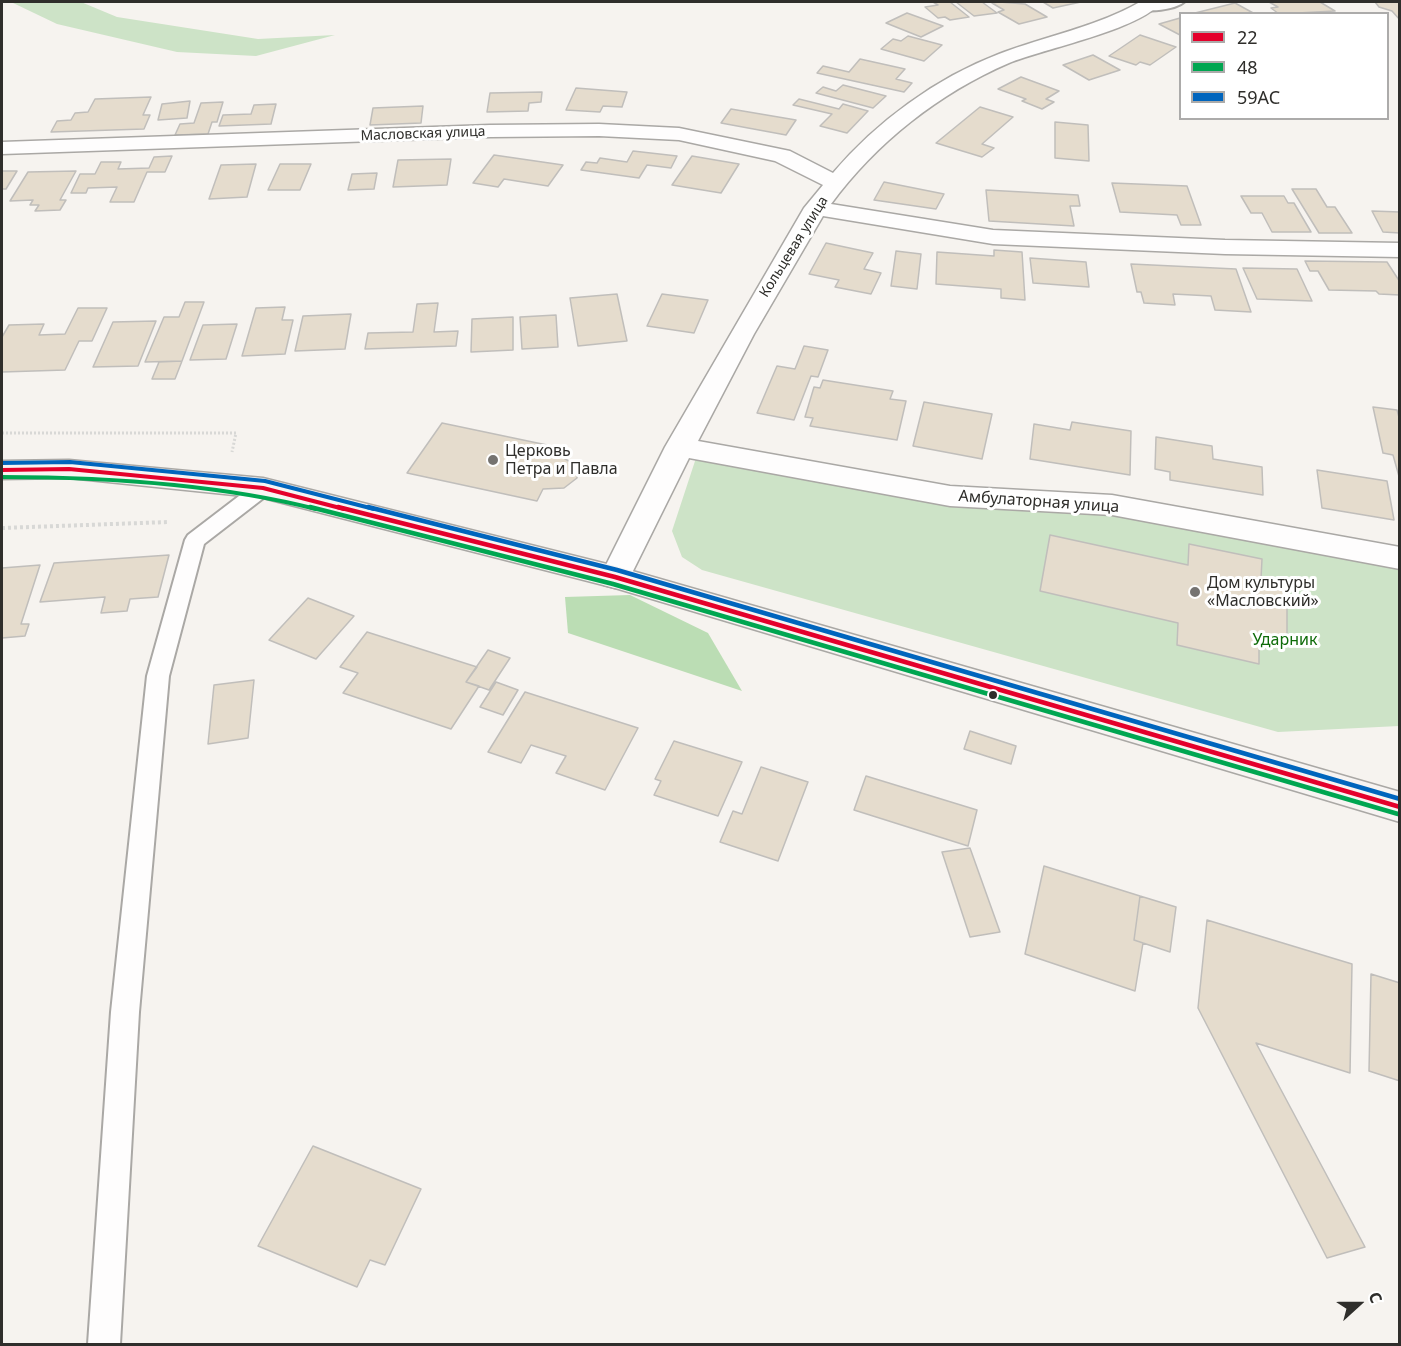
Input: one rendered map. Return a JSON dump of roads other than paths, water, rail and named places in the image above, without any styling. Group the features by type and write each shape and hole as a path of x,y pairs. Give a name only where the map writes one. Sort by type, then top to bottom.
{"main road":[{"path":"2,470 69,469 263,488 615,577 1400,807"}],"street":[{"name":"Кольцевая улица","path":"615,577 679,447 815,208 863,151 906,116 984,67 1098,28 1148,4"},
{"name":"Масловская улица","path":"2,148 490,131 599,130 679,134 782,156 836,183"},
{"path":"815,208 993,237 1400,250"},
{"name":"Амбулаторная улица","path":"679,447 950,496 1112,505 1400,558"}],"lane":[{"path":"1148,4 1178,2"},
{"path":"104,1344 125,1012 158,676 195,540 263,488"}],"place":[{"name":"Церковь Петра и Павла","path":"493,460"},
{"name":"Дом культуры «Масловский»","path":"1195,592"}],"park label":[{"name":"Ударник","path":"1285,640"}]}
